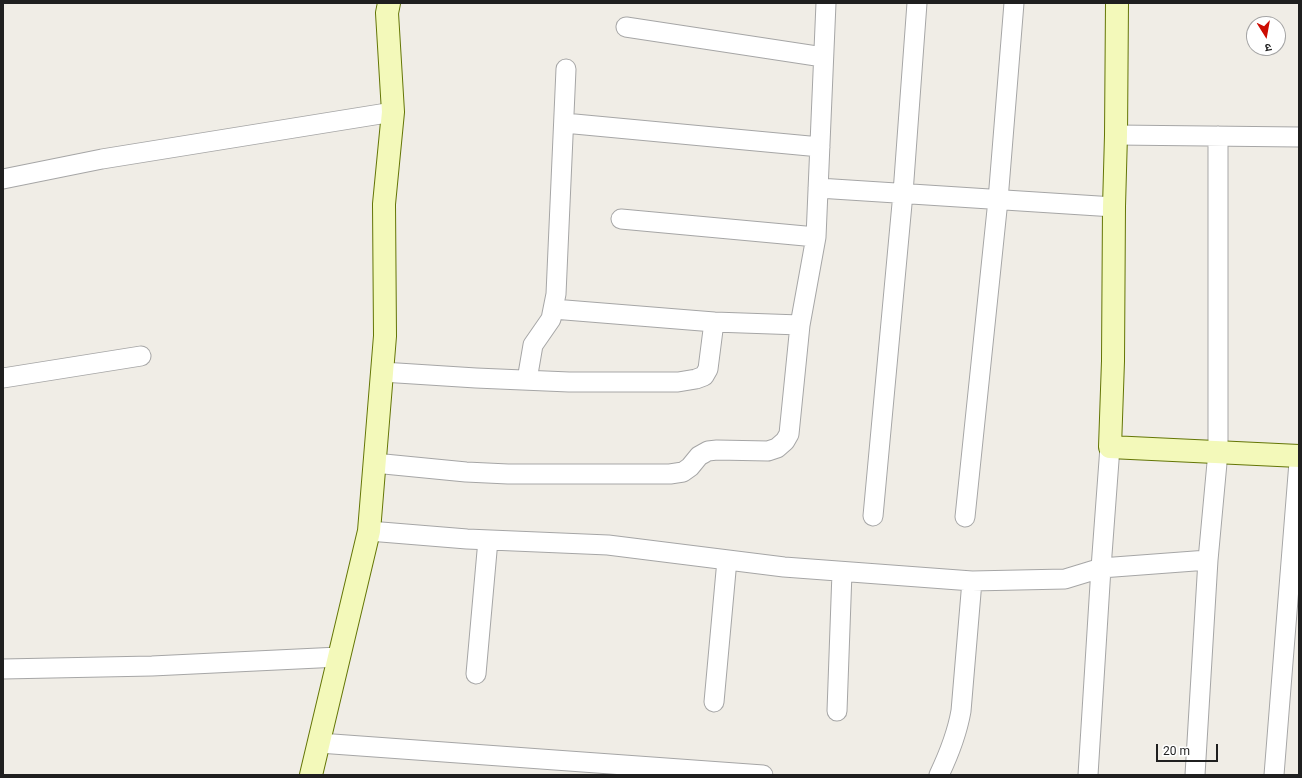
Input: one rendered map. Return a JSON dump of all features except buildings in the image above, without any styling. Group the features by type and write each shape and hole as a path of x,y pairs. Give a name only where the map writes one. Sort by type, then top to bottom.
{"street":[{"path":"311,775 369,531 385,336 384,204 393,112 387,13 389,3"},
{"path":"374,463 466,472 508,474 670,474 683,472 690,467 699,456 708,451 768,452 777,448 785,441 789,434 800,325 816,237 826,3"},
{"path":"873,516 903,193 917,3"},
{"path":"965,517 998,200 1014,3"},
{"path":"1088,775 1110,447 1113,361 1117,3"},
{"path":"626,27 823,57"},
{"path":"527,380 533,346 551,318 556,294 566,69"},
{"path":"3,178 102,158 393,112"},
{"path":"564,122 820,147"},
{"path":"1116,135 1299,136"},
{"path":"1195,775 1208,560 1218,452 1218,136"},
{"path":"818,188 1114,207"},
{"path":"620,219 816,237"},
{"path":"553,309 714,322 800,325"},
{"path":"382,372 569,382 678,382 704,376 708,369 714,322"},
{"path":"3,378 141,356"},
{"path":"1110,447 1299,456"},
{"path":"1274,775 1299,462"},
{"path":"369,531 488,540 608,545 784,568 972,581 1065,579 1101,568 1208,560"},
{"path":"476,674 488,540"},
{"path":"714,702 727,560"},
{"path":"836,711 842,572"},
{"path":"939,775 953,742 961,711 972,581"},
{"path":"3,670 152,666 339,658"},
{"path":"318,743 763,775"}]}
